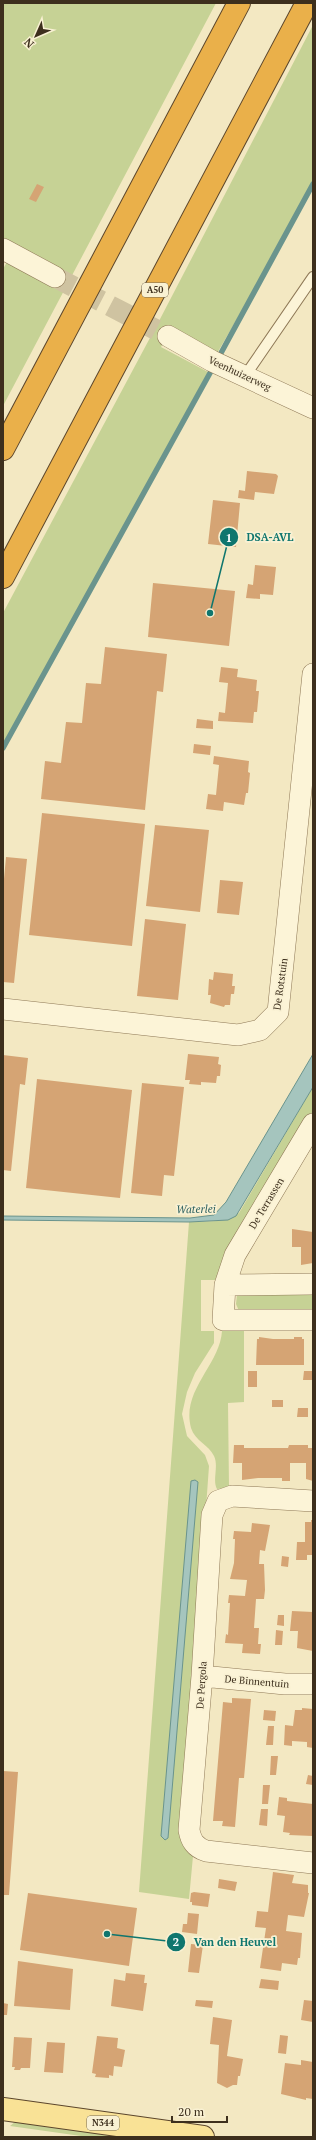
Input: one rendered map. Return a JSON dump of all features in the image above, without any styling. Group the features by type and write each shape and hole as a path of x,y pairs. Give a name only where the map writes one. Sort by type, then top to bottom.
{"highway":[{"path":"3,449 239,3"},
{"name":"A50","path":"3,577 307,3"}],"main road":[{"name":"N344","path":"3,2108 203,2137"}],"street":[{"path":"3,249 55,277"},
{"name":"Veenhuizerweg","path":"168,336 245,376 313,408"},
{"name":"De Rotstuin","path":"3,1009 238,1035 260,1030 278,1012 304,841 313,674"},
{"name":"De Terrassen","path":"313,1124 235,1255 225,1285 223,1320 313,1320"},
{"path":"225,1285 313,1284"},
{"name":"De Pergola","path":"313,1501 232,1496 218,1501 212,1515 202,1676 189,1830 191,1840 198,1848 206,1851 313,1863"},
{"name":"De Binnentuin","path":"202,1676 285,1684 313,1684"}],"lane":[{"path":"245,376 313,278"}],"green space":[{"path":"3,3 216,3 3,406 3,269 7,262 50,262 3,238"},
{"path":"313,25 313,182 216,355 172,329 161,347 208,372 3,748 3,613 159,321"},
{"path":"313,1087 313,1117 215,1280 201,1280 201,1331 214,1331 214,1343 195,1373 187,1392 182,1414 187,1436 205,1455 209,1466 182,1843 186,1850 193,1856 189,1899 139,1892 189,1222 217,1221 239,1213"},
{"path":"313,1289 313,1315 239,1311 236,1304 237,1295"},
{"path":"222,1331 244,1331 244,1402 228,1403 229,1488 217,1489 215,1481 216,1464 214,1456 193,1432 189,1414 191,1402 196,1390 220,1343"},
{"path":"16,2121 130,2137 88,2137 10,2126"}],"water":[{"path":"313,1054 313,1087 236,1216 228,1220 189,1222 3,1220 3,1216 190,1218 214,1215 226,1202"},
{"path":"195,1480 198,1482 168,1838 165,1840 161,1836 191,1481"}],"building":[{"path":"37,184 44,187 36,202 29,199"},
{"path":"247,471 276,474 278,476 274,494 255,492 254,500 238,498 239,490 245,491"},
{"path":"213,500 240,503 236,547 208,544"},
{"path":"255,565 276,567 273,595 260,594 260,599 246,598 248,584 253,585"},
{"path":"153,583 235,591 229,646 148,637"},
{"path":"105,647 167,654 163,692 157,691 145,810 41,799 45,761 61,763 66,722 82,723 86,683 101,684"},
{"path":"221,667 238,669 237,677 257,680 256,691 259,691 257,712 254,712 253,723 218,721 219,712 225,713 228,683 219,682"},
{"path":"197,719 213,721 213,729 196,728"},
{"path":"194,744 211,746 210,755 193,753"},
{"path":"214,756 249,761 248,772 250,773 248,793 246,793 244,805 224,802 223,811 206,809 208,794 216,795 219,765 213,764"},
{"path":"42,813 145,824 132,946 29,935"},
{"path":"155,825 209,830 200,912 146,906"},
{"path":"6,857 27,859 14,983 3,982 3,890"},
{"path":"220,880 243,882 239,915 217,913"},
{"path":"145,919 186,924 178,1000 137,996"},
{"path":"214,972 233,974 232,986 235,986 234,994 231,994 230,1005 225,1005 224,1007 210,1003 211,995 208,995 209,979 213,980"},
{"path":"188,1054 219,1057 218,1064 221,1065 220,1076 217,1076 216,1083 201,1082 201,1085 189,1084 190,1080 185,1080"},
{"path":"3,1055 28,1058 25,1085 20,1084 11,1171 3,1170"},
{"path":"37,1079 132,1090 120,1198 26,1188"},
{"path":"142,1083 184,1087 174,1176 164,1175 162,1196 131,1193"},
{"path":"292,1229 313,1232 313,1263 301,1265 301,1247 292,1247"},
{"path":"259,1337 294,1339 294,1337 302,1337 302,1339 304,1339 304,1365 256,1365 257,1339 259,1339"},
{"path":"248,1371 257,1371 257,1387 248,1387"},
{"path":"304,1371 313,1371 313,1380 303,1380"},
{"path":"272,1400 283,1400 283,1407 272,1407"},
{"path":"298,1408 308,1408 308,1417 297,1417"},
{"path":"234,1445 244,1445 244,1448 288,1448 289,1445 308,1445 308,1448 313,1448 313,1481 306,1479 306,1463 290,1463 290,1481 282,1481 282,1478 242,1480 242,1463 233,1463"},
{"path":"311,1520 313,1520 313,1555 307,1555 307,1560 296,1560 297,1542 305,1542 305,1522 311,1522"},
{"path":"252,1523 270,1525 265,1551 260,1550 259,1564 264,1564 264,1599 256,1599 254,1628 259,1628 258,1644 261,1644 260,1654 242,1653 243,1644 225,1643 226,1634 228,1635 229,1595 245,1596 247,1580 230,1579 234,1563 234,1531 251,1532"},
{"path":"282,1556 289,1557 288,1567 281,1566"},
{"path":"292,1611 313,1612 313,1651 297,1648 298,1631 290,1631"},
{"path":"278,1615 284,1615 284,1626 277,1625"},
{"path":"276,1630 283,1631 282,1645 275,1645"},
{"path":"232,1698 251,1699 244,1778 239,1778 235,1827 222,1826 223,1821 213,1821 223,1702 232,1703"},
{"path":"302,1708 313,1709 313,1748 307,1747 307,1742 292,1741 292,1746 284,1745 285,1725 293,1726 295,1710 302,1710"},
{"path":"264,1710 276,1711 275,1721 263,1720"},
{"path":"268,1726 274,1726 273,1745 266,1745"},
{"path":"271,1756 278,1756 276,1775 270,1775"},
{"path":"3,1771 18,1772 9,1895 3,1895"},
{"path":"308,1775 313,1776 313,1785 306,1784"},
{"path":"263,1785 270,1785 268,1804 262,1804"},
{"path":"279,1797 287,1798 287,1801 313,1804 313,1836 289,1835 290,1833 283,1832 285,1816 277,1815"},
{"path":"261,1809 268,1809 267,1826 259,1825"},
{"path":"273,1872 294,1875 292,1883 308,1885 309,1893 304,1917 288,1915 286,1931 302,1933 300,1958 298,1958 297,1965 282,1963 281,1971 260,1968 266,1928 255,1927 257,1911 268,1912"},
{"path":"219,1879 237,1882 235,1891 218,1888"},
{"path":"28,1893 137,1908 129,1966 20,1950"},
{"path":"191,1893 210,1894 208,1907 192,1905 192,1902 190,1902"},
{"path":"188,1913 199,1914 197,1934 182,1932 183,1924 187,1924"},
{"path":"191,1944 203,1945 199,1973 188,1972"},
{"path":"18,1961 73,1969 70,2010 14,2006"},
{"path":"126,1973 145,1975 144,1983 147,1983 143,2011 111,2006 114,1979 125,1981"},
{"path":"261,1979 279,1981 278,1990 259,1988"},
{"path":"196,2000 213,2001 212,2008 195,2006"},
{"path":"304,2000 313,2001 313,2022 301,2020"},
{"path":"3,2003 8,2004 7,2015 3,2015"},
{"path":"213,2017 232,2020 227,2056 243,2059 237,2085 227,2088 217,2083 219,2045 210,2044"},
{"path":"280,2035 288,2036 286,2054 278,2053"},
{"path":"97,2036 118,2038 117,2048 125,2050 122,2067 114,2066 113,2076 109,2075 109,2078 95,2077 96,2074 92,2073"},
{"path":"14,2037 32,2038 30,2068 14,2070 15,2067 12,2067"},
{"path":"47,2042 65,2043 63,2073 44,2072"},
{"path":"301,2060 313,2062 313,2099 306,2098 306,2100 281,2094 285,2063 301,2065"}],"waterway":[{"path":"221,353 313,184"},
{"path":"3,748 210,373"}],"tunnel":[{"path":"55,277 168,336"}],"place":[{"name":"DSA-AVL","path":"210,613"},
{"name":"Van den Heuvel","path":"107,1934"}],"water label":[{"name":"Waterlei","path":"196,1209"}]}
